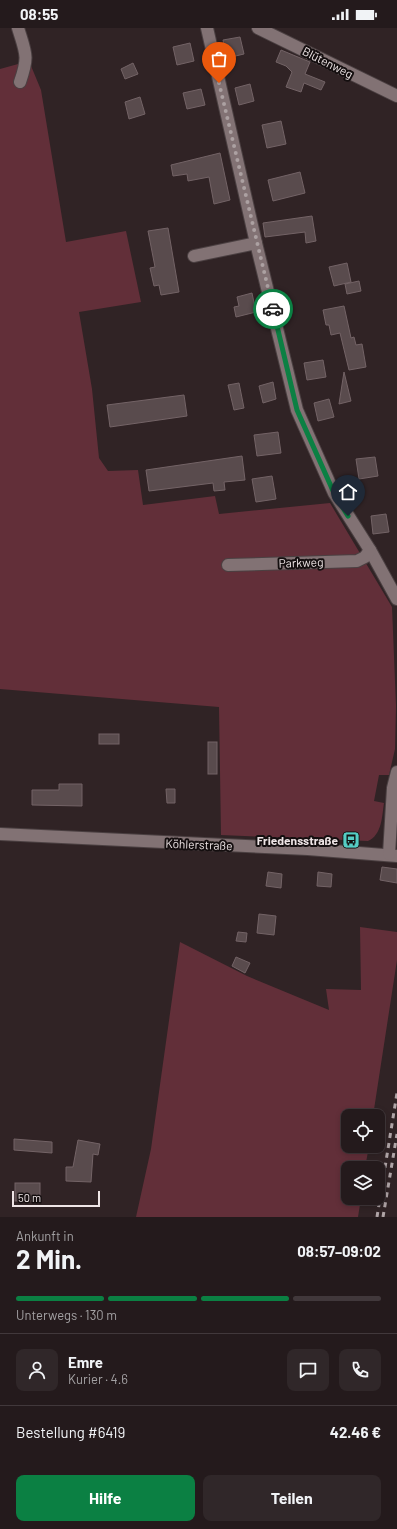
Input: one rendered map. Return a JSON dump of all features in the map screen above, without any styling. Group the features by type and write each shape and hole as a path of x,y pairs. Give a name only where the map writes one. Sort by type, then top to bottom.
{"street":[{"path":"18,28 25,49 27,62 20,82"},
{"path":"207,28 256,243 297,410 334,493 370,550 397,599"},
{"name":"Blütenweg","path":"258,28 397,96"},
{"path":"194,256 256,243"},
{"name":"Parkweg","path":"228,565 357,561 365,557 370,550"},
{"path":"393,855 393,788 397,772"},
{"name":"Köhlerstraße","path":"0,834 393,855"}],"shaded area":[{"path":"29,61 41,90 66,242 126,231 141,302 79,312 92,389 99,458 108,471 138,470 143,505 215,496 219,514 330,503 392,607 396,706 395,749 389,775 379,775 374,801 384,803 382,819 379,830 373,838 368,841 221,835 219,707 0,689 0,69"},
{"path":"360,927 397,932 397,960 374,1109 341,1109 341,1153 368,1153 366,1161 341,1161 341,1205 360,1205 358,1217 136,1217 151,1149 180,942 247,976 329,1010 326,989 361,990"}],"building":[{"path":"240,37 244,54 227,58 223,40"},
{"path":"190,43 194,61 177,65 173,47"},
{"path":"281,50 310,62 305,74 325,82 321,90 304,83 301,92 286,87 292,72 286,66 276,62"},
{"path":"133,63 138,74 125,79 121,69"},
{"path":"250,84 254,101 239,105 235,88"},
{"path":"201,89 205,105 187,109 183,93"},
{"path":"140,97 145,114 129,119 125,102"},
{"path":"281,121 286,144 267,148 262,125"},
{"path":"220,153 230,200 214,204 209,177 188,181 187,174 173,176 171,165"},
{"path":"300,172 305,193 273,201 268,180"},
{"path":"312,216 316,241 306,243 305,232 265,237 263,223"},
{"path":"168,228 179,292 161,295 159,285 154,286 150,268 155,267 148,231"},
{"path":"347,263 351,282 334,286 329,267"},
{"path":"359,281 361,291 347,294 345,284"},
{"path":"252,293 256,312 236,317 234,307 239,306 237,297"},
{"path":"344,306 351,338 354,337 356,345 362,344 366,367 349,370 340,333 331,335 329,325 326,325 323,310"},
{"path":"323,360 326,377 307,380 304,363"},
{"path":"344,372 351,401 339,404"},
{"path":"273,382 276,399 263,403 259,386"},
{"path":"239,383 244,408 234,410 228,385"},
{"path":"184,395 187,416 110,427 107,405"},
{"path":"329,399 334,417 318,421 314,403"},
{"path":"278,432 281,453 257,456 254,435"},
{"path":"242,456 245,480 224,482 225,490 214,491 213,483 149,491 146,470"},
{"path":"375,457 378,476 359,479 356,459"},
{"path":"272,476 276,499 256,502 252,479"},
{"path":"386,514 389,532 373,534 371,516"},
{"path":"99,734 119,734 119,744 99,744"},
{"path":"208,742 217,742 217,774 208,774"},
{"path":"59,784 82,784 82,806 32,805 32,790 59,790"},
{"path":"166,789 175,789 175,803 167,803"},
{"path":"382,867 397,869 397,883 380,880"},
{"path":"268,872 282,874 281,888 266,886"},
{"path":"318,872 332,874 331,887 317,886"},
{"path":"259,914 276,916 274,935 257,933"},
{"path":"238,932 247,933 246,942 236,941"},
{"path":"236,957 250,963 245,973 232,966"},
{"path":"14,1139 52,1142 52,1153 14,1150"},
{"path":"78,1140 100,1144 98,1155 93,1154 91,1182 66,1181 66,1167 73,1167"},
{"path":"15,1183 40,1183 40,1201 15,1201"}],"railway":[{"path":"377,1217 397,1093"},
{"path":"383,1217 397,1134"}],"way so far":[{"path":"219,83 273,309"}],"place":[{"name":"Friedensstraße","path":"351,840"}],"route":[{"path":"273,309 297,410 334,493 348,516"}]}
